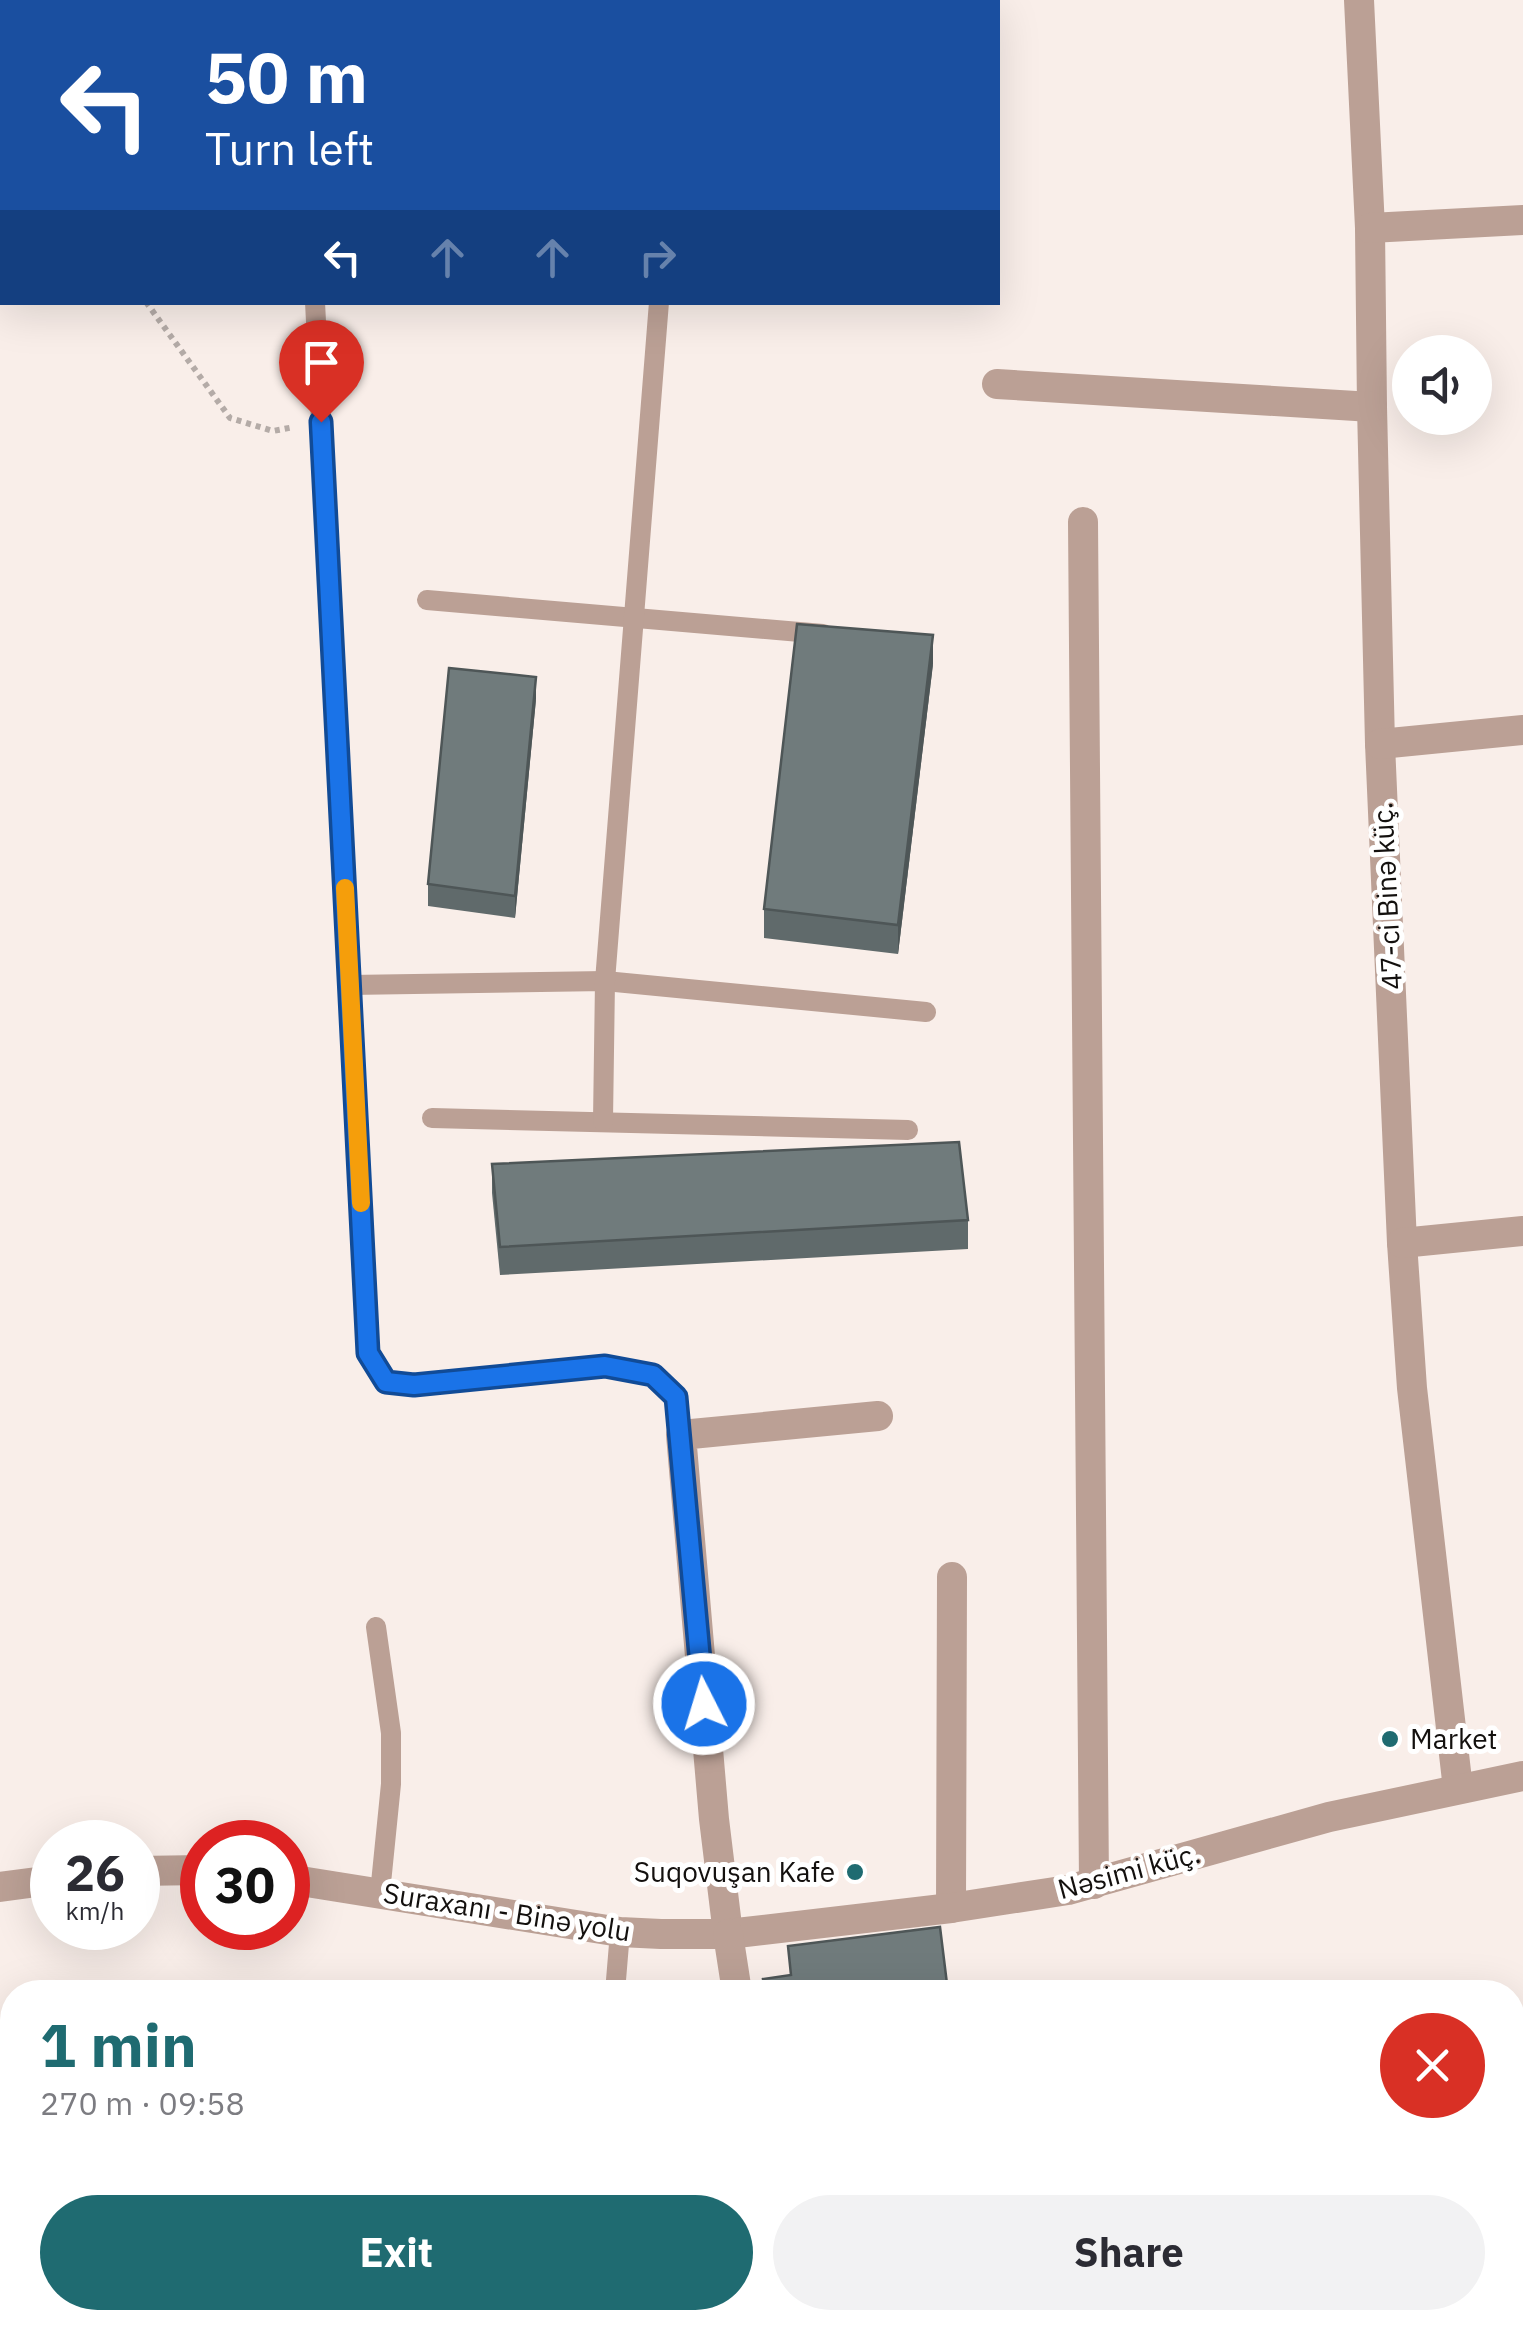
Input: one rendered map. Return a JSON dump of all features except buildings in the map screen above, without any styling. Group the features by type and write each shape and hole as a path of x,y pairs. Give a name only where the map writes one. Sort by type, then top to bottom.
{"street":[{"name":"47-ci Binə küç.","path":"1359,0 1370,228 1380,744 1402,1243 1412,1388 1458,1789"},
{"path":"1370,228 1523,220"},
{"path":"997,384 1372,407"},
{"path":"1084,522 1094,1884"},
{"path":"1380,744 1523,730"},
{"path":"1402,1243 1523,1232"},
{"path":"735,1980 714,1820 680,1435 878,1416"},
{"path":"951,1908 952,1577"},
{"name":"Nəsimi küç.","path":"728,1934 1068,1890 1266,1833 1523,1776"},
{"name":"Suraxanı - Binə yolu","path":"310,1882 620,1932 728,1934"},
{"path":"0,1887 30,1883"}],"lane":[{"path":"315,305 368,1353 386,1382 414,1385 605,1366 653,1375 676,1397 680,1435"},
{"path":"602,1121 605,981 659,305"},
{"path":"426,600 848,636"},
{"path":"350,985 605,981 926,1012"},
{"path":"432,1118 908,1130"},
{"path":"376,1628 392,1733 380,1893"},
{"path":"616,1980 620,1932"}],"path":[{"path":"148,305 230,418 273,431 321,422"}],"slow traffic":[{"path":"345,888 361,1203"}],"place":[{"name":"Market","path":"1390,1739"},
{"name":"Suqovuşan Kafe","path":"855,1872"}],"route":[{"path":"321,422 368,1353 386,1382 414,1385 605,1366 653,1375 676,1397 704,1704"}]}
